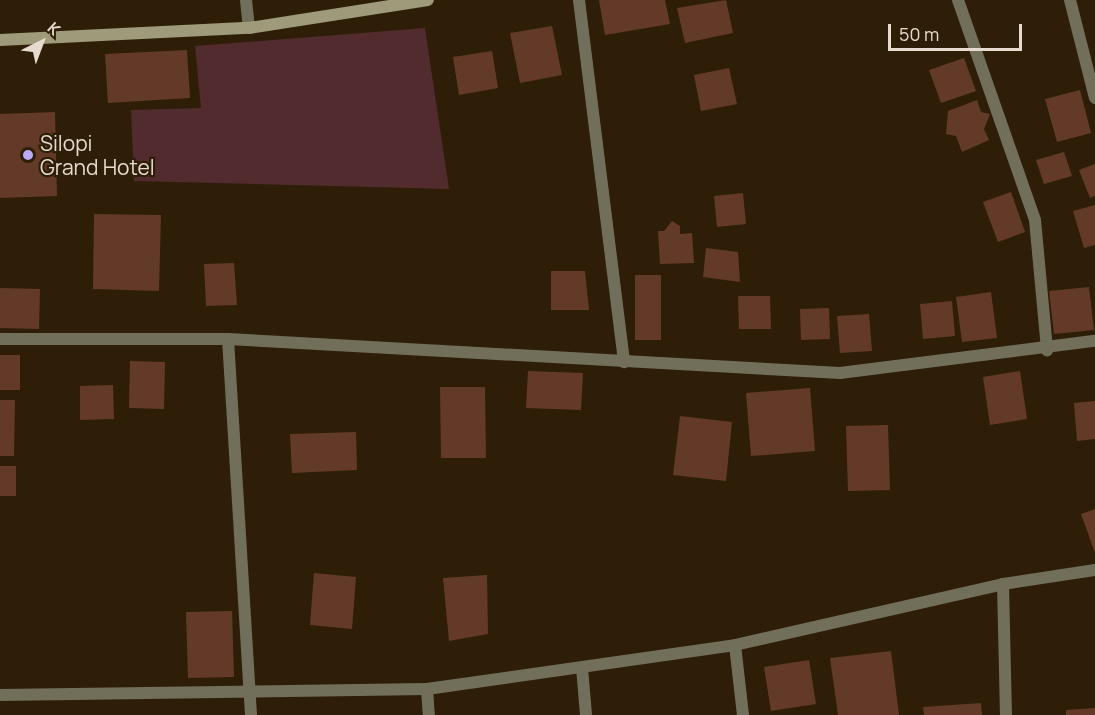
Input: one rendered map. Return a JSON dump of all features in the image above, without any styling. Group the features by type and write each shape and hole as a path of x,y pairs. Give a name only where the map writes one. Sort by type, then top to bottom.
{"street":[{"path":"246,0 249,28"},
{"path":"0,40 249,28 428,0"},
{"path":"579,0 624,362"},
{"path":"958,0 1035,220 1047,350"},
{"path":"1070,0 1095,97"},
{"path":"0,339 228,339 840,373 1047,350 1095,342"},
{"path":"228,339 251,715"},
{"path":"0,695 427,689 735,645 1003,584 1095,570"},
{"path":"1003,584 1006,715"},
{"path":"735,645 743,715"},
{"path":"582,668 586,715"},
{"path":"427,689 429,715"}],"shaded area":[{"path":"425,28 449,189 134,181 131,110 201,108 195,46"}],"building":[{"path":"599,0 665,0 670,24 605,35"},
{"path":"726,0 733,33 685,43 677,8"},
{"path":"552,26 562,75 520,83 510,33"},
{"path":"187,50 190,98 108,103 105,54"},
{"path":"492,51 498,88 459,95 453,57"},
{"path":"964,58 976,91 941,103 929,70"},
{"path":"729,68 737,104 701,111 694,75"},
{"path":"1080,90 1091,133 1057,142 1045,99"},
{"path":"977,100 981,112 990,114 984,129 989,140 962,152 956,136 946,134 948,111"},
{"name":"Silopi Grand Hotel","path":"55,112 57,196 0,198 0,114"},
{"path":"1064,152 1072,176 1044,184 1036,160"},
{"path":"1095,164 1095,196 1090,198 1079,170"},
{"path":"1011,192 1025,232 998,242 983,202"},
{"path":"743,193 746,224 717,227 714,196"},
{"path":"1095,205 1095,245 1084,248 1073,211"},
{"path":"94,214 161,215 159,291 93,289"},
{"path":"672,221 680,226 680,234 692,233 694,263 660,264 658,231 664,231"},
{"path":"706,248 738,252 740,282 703,277"},
{"path":"234,263 237,305 206,306 204,264"},
{"path":"551,271 585,271 589,310 551,310"},
{"path":"635,275 661,275 661,340 635,340"},
{"path":"1089,287 1094,330 1054,334 1049,291"},
{"path":"0,288 40,289 39,329 0,328"},
{"path":"991,292 997,338 962,342 956,297"},
{"path":"738,296 770,296 771,329 739,329"},
{"path":"952,301 955,336 923,339 920,304"},
{"path":"829,308 830,339 801,340 800,309"},
{"path":"869,314 872,351 840,353 837,316"},
{"path":"0,355 20,355 20,390 0,390"},
{"path":"130,361 165,362 164,409 129,408"},
{"path":"528,371 583,373 581,410 526,408"},
{"path":"1020,371 1027,419 990,425 983,377"},
{"path":"113,385 114,419 80,420 80,386"},
{"path":"440,387 485,387 486,458 441,458"},
{"path":"810,388 815,451 751,456 746,393"},
{"path":"0,400 15,400 14,456 0,456"},
{"path":"1095,401 1095,439 1077,441 1074,403"},
{"path":"680,416 732,422 726,481 673,475"},
{"path":"888,425 890,490 848,491 846,426"},
{"path":"356,432 357,470 292,473 290,434"},
{"path":"0,466 16,466 16,496 0,496"},
{"path":"1095,509 1095,553 1081,514"},
{"path":"314,573 356,577 352,629 310,625"},
{"path":"487,575 488,634 449,641 443,578"},
{"path":"232,611 234,677 188,678 186,612"},
{"path":"891,651 899,715 838,715 830,658"},
{"path":"809,660 816,704 771,711 764,667"},
{"path":"981,703 982,715 924,715 923,707"},
{"path":"1095,708 1095,715 1066,715 1066,710"}],"place":[{"name":"Silopi Grand Hotel","path":"28,155"}]}
